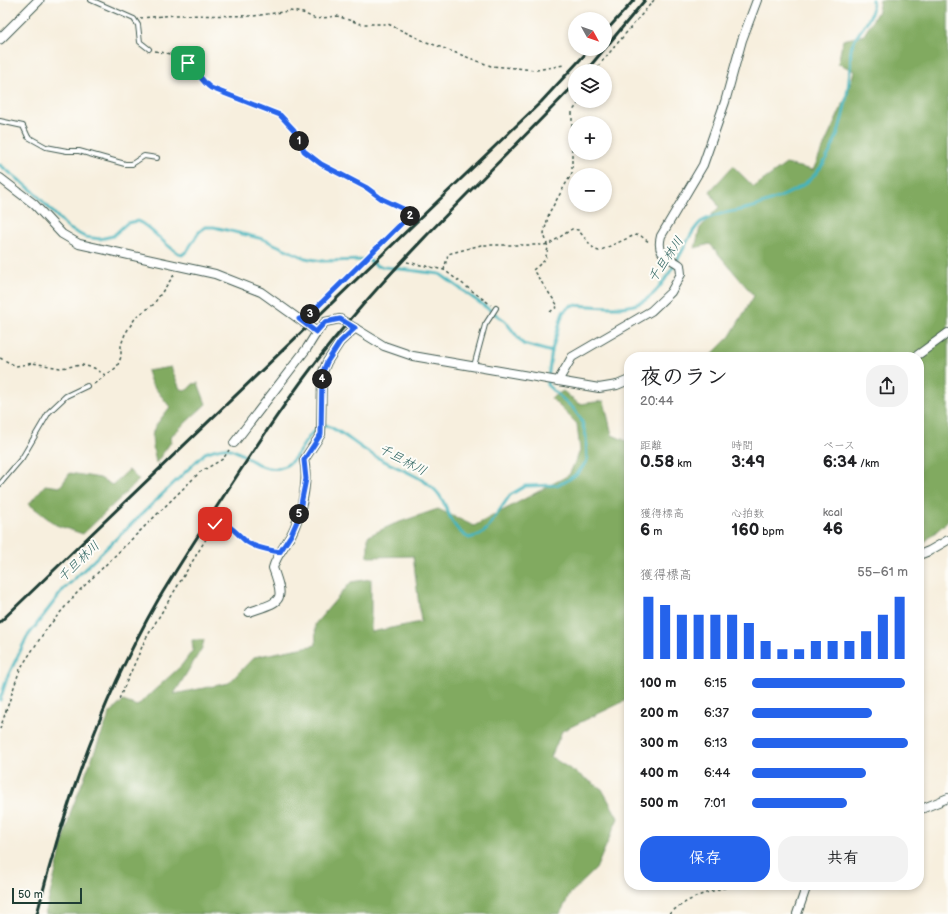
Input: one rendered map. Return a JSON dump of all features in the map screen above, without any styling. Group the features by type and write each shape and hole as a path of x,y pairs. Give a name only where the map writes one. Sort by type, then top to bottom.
{"street":[{"path":"0,39 4,30 39,0"},
{"path":"556,381 572,357 651,311 671,292 682,274 680,265 662,253 659,246 661,236 703,165 725,102 742,40 757,0"},
{"path":"0,178 34,204 62,234 79,244 215,274 261,292 316,332"},
{"path":"234,443 307,348 316,332 325,322 340,319 384,346 413,356 599,388 617,386 624,382"},
{"path":"249,612 275,603 280,597 280,587 273,568 298,519 306,479 304,460 321,434 322,374 327,362 340,342 355,328"},
{"path":"922,352 948,333"},
{"path":"924,553 948,540"},
{"path":"924,808 948,798"},
{"path":"797,914 805,890"}],"lane":[{"path":"91,0 134,19 138,25 140,42 149,49"},
{"path":"0,121 23,126 28,137 46,147 67,151 79,151 125,164 132,164 144,156 157,158"},
{"path":"474,366 485,325 496,308"},
{"path":"0,484 22,458 49,412 66,396 87,386"}],"path":[{"path":"600,64 654,0"},
{"path":"134,19 176,15 252,16 290,11 303,13 316,19 337,16 361,24 388,24 424,41 491,66 536,70 564,65"},
{"path":"149,49 170,54 188,63 192,66 202,82 215,91 280,115 294,130 304,151 321,164 367,188 382,199 412,213 308,316 299,319"},
{"path":"550,312 558,306 533,270 545,260 548,244 544,233 549,213 572,173 572,112 575,108"},
{"path":"444,270 448,254 481,245 548,244 574,228 578,230 595,250 599,251 635,235 641,236 655,246 659,246"},
{"path":"407,262 444,270 496,308"},
{"path":"87,386 97,382 117,367 121,357 121,345 129,328 136,317 153,305 163,292 178,266"},
{"path":"0,358 16,366 33,363 60,368 82,365 94,368 105,375"},
{"path":"0,729 20,669 47,628 77,593 200,472 223,459 234,443"},
{"path":"118,699 145,640 215,524 220,521 225,523 249,543 261,548 280,552"},
{"path":"669,914 678,907 707,891 712,890"}],"green space":[{"path":"880,0 948,0 948,521 924,543 924,352 714,352 730,336 754,296 710,244 695,248 700,228 719,207 710,191 733,166 754,187 786,164 813,170 848,93 854,71 838,63 843,40 864,35 878,11"},
{"path":"171,367 180,389 187,390 193,384 198,383 206,404 170,437 171,442 156,463 152,437 153,432 158,422 170,407 151,383 147,371"},
{"path":"563,391 579,404 604,401 612,435 624,440 624,701 562,731 551,757 602,789 618,818 596,869 570,894 560,914 45,914 71,811 110,713 123,701 137,706 181,666 193,650 192,640 204,640 202,648 174,694 229,683 254,657 316,645 315,624 351,582 371,579 371,632 421,622 413,556 368,557 368,536 394,524 438,509 474,526 569,475 580,451 577,424 551,398"},
{"path":"129,470 139,480 83,534 56,525 29,504 45,485 60,487 70,473 100,478 112,485"}],"waterway":[{"name":"千旦林川","path":"0,700 7,678 27,637 63,590 205,453 226,448 240,453 264,467 279,468 291,462 315,430 326,425 338,431 361,448 381,460 414,475 429,485 441,497 452,522 469,538 480,535 487,529 510,495 525,486 557,485 565,482 578,473 587,461 586,436 581,419 573,408 547,385 552,350 563,312 572,305 625,307 637,304 658,289 668,275 692,233 701,222 708,218 752,207 791,192 803,185 818,171 826,159 839,130 849,84 851,49 856,37 871,13 873,7 872,0"},
{"path":"0,165 33,191 68,228 85,237 100,239 113,236 127,223 138,221 150,229 170,248 182,255 187,251 199,232 205,227 214,227 263,239 305,258 321,261 369,260 377,266 440,274 505,321 523,344 552,352"}],"railway":[{"path":"612,24 634,0"},
{"path":"592,64 645,0"},
{"path":"0,622 541,102 584,56"},
{"path":"37,914 59,833 72,793 102,714 119,675 158,600 223,497 299,385 349,321 432,230 568,91"}],"route":[{"path":"188,63 196,71 202,82 219,93 245,101 280,115 294,130 304,151 321,164 367,188 391,204 401,206 412,213 412,215 389,235 308,316 299,319 316,332 325,322 340,319 355,328 340,342 327,362 322,374 321,434 304,460 307,470 306,479 298,519 291,535 280,552 261,548 249,543 225,523 220,521 215,524"}]}
